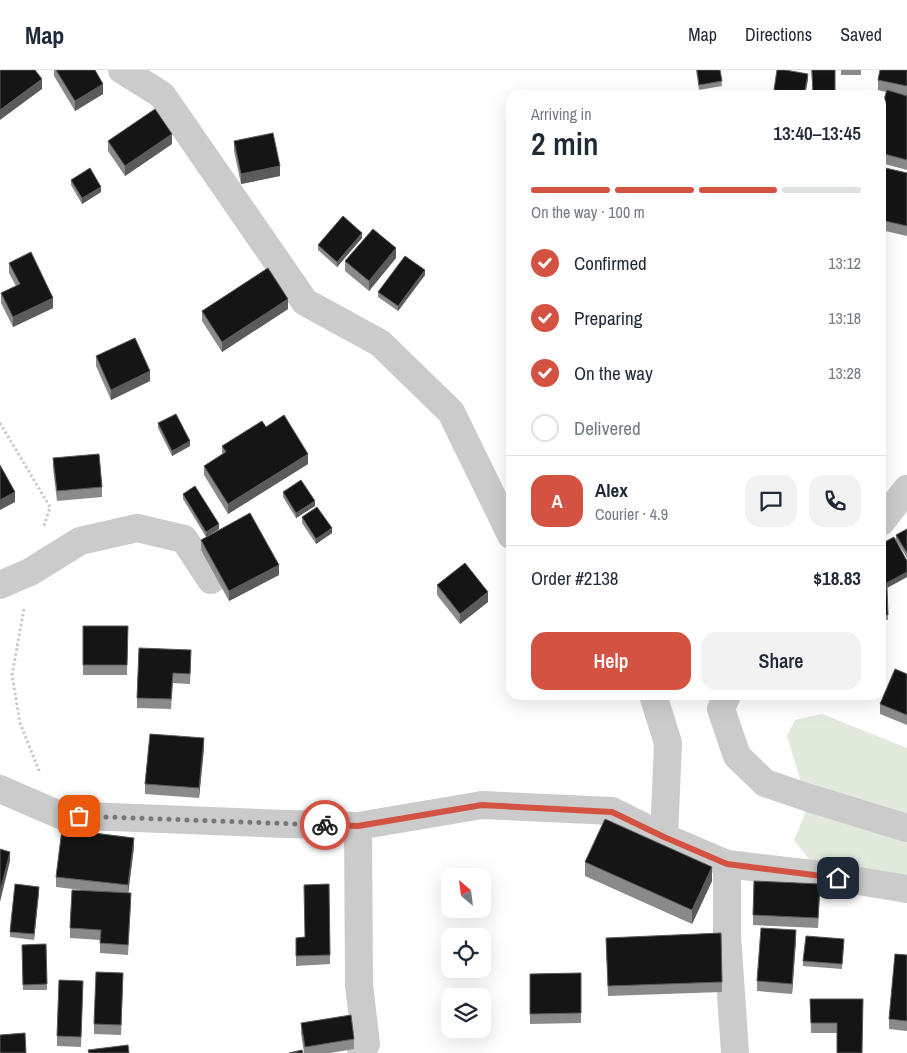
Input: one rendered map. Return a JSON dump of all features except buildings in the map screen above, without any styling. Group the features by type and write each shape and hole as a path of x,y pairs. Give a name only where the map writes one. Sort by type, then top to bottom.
{"street":[{"path":"107,70 112,70"},
{"path":"122,70 162,95 305,302 380,343 450,412 506,525"},
{"path":"886,516 907,489"},
{"path":"0,585 30,572 80,542 137,528 184,539 211,580"},
{"path":"655,700 668,742 664,837"},
{"path":"725,700 721,709 737,756 765,782 809,798 907,828"},
{"path":"0,789 60,815 80,816 358,826 482,805 612,812 727,864 821,875 907,889"},
{"path":"358,826 359,985 366,1044 361,1053"},
{"path":"727,864 727,935 735,1053"}],"path":[{"path":"0,423 50,507 30,572 12,675 20,723 55,813"}],"shaded area":[{"path":"822,714 907,748 907,889 821,875 794,840 808,806 787,736 795,720"}],"way so far":[{"path":"79,816 325,825"}],"route":[{"path":"325,825 358,826 482,805 612,812 727,864 838,878"}]}
